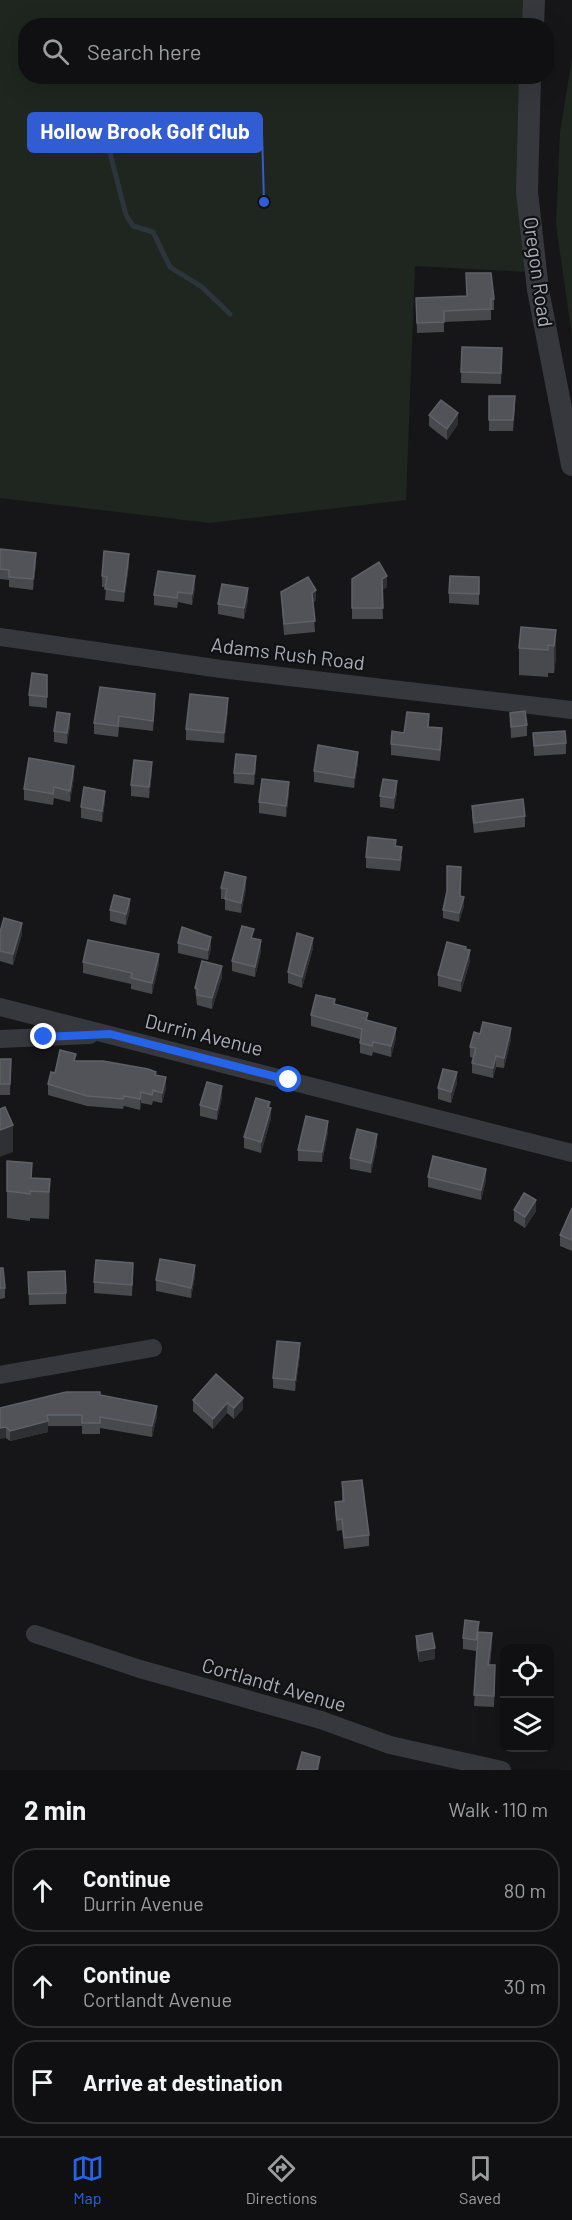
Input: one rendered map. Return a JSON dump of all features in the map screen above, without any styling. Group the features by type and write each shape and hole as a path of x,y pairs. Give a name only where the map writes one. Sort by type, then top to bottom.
{"street":[{"path":"533,18 534,0"},
{"name":"Oregon Road","path":"530,84 527,192 538,290 572,465"},
{"name":"Adams Rush Road","path":"0,637 233,670 572,710"},
{"name":"Durrin Avenue","path":"0,1007 572,1153"},
{"path":"0,1039 110,1034"},
{"path":"0,1375 153,1348"},
{"name":"Cortlandt Avenue","path":"35,1634 140,1670 321,1720 390,1745 502,1770"}],"shaded area":[{"path":"0,0 532,0 531,18 18,18 18,84 529,84 529,272 415,266 406,500 210,523 0,498"},
{"path":"572,58 572,336 556,225 560,132"}],"building":[{"path":"466,273 491,273 494,299 491,299 491,309 444,311 444,322 417,323 416,298 467,296"},
{"path":"462,347 502,348 501,373 461,372"},
{"path":"489,396 515,396 513,420 489,420"},
{"path":"441,400 458,413 447,429 429,415"},
{"path":"0,549 36,553 33,579 9,577 9,570 0,569"},
{"path":"104,551 129,554 124,592 105,589 107,577 102,576"},
{"path":"379,562 387,576 382,579 383,608 352,608 352,579"},
{"path":"158,571 195,576 192,594 178,592 177,598 154,595"},
{"path":"450,576 479,577 479,594 449,593"},
{"path":"308,577 316,590 312,593 315,621 284,624 281,592"},
{"path":"222,584 248,588 244,608 218,604"},
{"path":"521,627 556,630 554,646 548,645 548,650 519,648"},
{"path":"32,673 47,675 47,697 29,695"},
{"path":"100,687 155,694 153,721 119,716 118,726 94,723"},
{"path":"190,694 228,698 224,733 186,729"},
{"path":"525,711 527,725 511,727 510,713"},
{"path":"57,712 70,714 67,733 54,731"},
{"path":"407,712 429,714 428,727 442,728 440,750 391,744 392,731 404,733"},
{"path":"565,731 566,743 534,746 533,733"},
{"path":"318,745 358,752 354,778 314,771"},
{"path":"236,754 256,756 254,774 234,773"},
{"path":"29,758 74,766 70,791 54,787 53,794 24,789"},
{"path":"134,760 152,762 149,787 131,785"},
{"path":"262,779 289,782 286,806 259,802"},
{"path":"383,779 397,781 394,798 380,796"},
{"path":"84,787 105,791 102,811 81,807"},
{"path":"523,799 525,816 474,823 472,806"},
{"path":"368,837 396,840 395,846 402,847 400,860 366,857"},
{"path":"447,866 461,867 460,896 464,897 459,913 443,910 447,891"},
{"path":"225,872 246,877 241,903 225,899 227,889 221,888"},
{"path":"114,895 130,899 126,914 110,910"},
{"path":"4,918 22,923 13,954 0,951 0,932"},
{"path":"242,926 254,929 251,938 261,940 255,967 232,961"},
{"path":"182,927 211,937 208,950 178,943"},
{"path":"297,933 313,938 302,977 288,972"},
{"path":"88,940 159,954 152,983 131,978 132,973 83,962"},
{"path":"447,942 470,950 461,981 438,975"},
{"path":"202,961 222,966 212,998 197,995 198,989 195,988"},
{"path":"316,995 335,999 334,1004 368,1013 366,1020 396,1028 391,1046 373,1042 372,1046 360,1043 362,1029 311,1015"},
{"path":"483,1022 511,1028 504,1058 496,1056 493,1068 472,1063 476,1048 470,1047 474,1032 480,1034"},
{"path":"60,1050 76,1054 74,1061 103,1061 156,1072 155,1075 166,1077 162,1093 153,1090 152,1095 141,1092 140,1099 124,1096 123,1099 87,1096 48,1084 51,1072 55,1073"},
{"path":"0,1059 11,1059 10,1084 0,1084"},
{"path":"443,1069 457,1072 451,1092 438,1088"},
{"path":"207,1082 222,1086 217,1110 200,1105"},
{"path":"256,1098 270,1102 268,1107 271,1108 261,1142 244,1137"},
{"path":"5,1107 13,1125 0,1130 0,1109"},
{"path":"306,1116 328,1121 322,1152 298,1150"},
{"path":"357,1129 377,1134 371,1163 350,1158"},
{"path":"433,1156 486,1169 481,1190 428,1177"},
{"path":"7,1161 32,1163 31,1178 50,1179 49,1192 30,1191 30,1194 7,1191"},
{"path":"524,1193 536,1200 525,1217 514,1210"},
{"path":"572,1208 572,1240 560,1235"},
{"path":"160,1259 195,1265 191,1288 156,1280"},
{"path":"96,1260 133,1263 132,1285 94,1282"},
{"path":"0,1268 3,1268 5,1288 0,1288"},
{"path":"65,1271 66,1293 29,1294 28,1272"},
{"path":"277,1341 300,1343 295,1380 273,1378"},
{"path":"216,1374 243,1398 234,1408 227,1403 213,1419 193,1400"},
{"path":"66,1392 100,1392 100,1395 157,1406 152,1426 100,1417 100,1423 82,1423 82,1415 47,1415 48,1421 10,1431 6,1427 0,1428 0,1408"},
{"path":"362,1480 369,1535 344,1538 342,1519 337,1520 335,1502 344,1501 342,1482"},
{"path":"465,1620 479,1622 476,1640 463,1638"},
{"path":"478,1632 492,1633 488,1665 495,1665 494,1696 474,1695"},
{"path":"432,1633 435,1648 419,1651 416,1636"},
{"path":"302,1752 320,1757 317,1770 297,1770"}],"waterway":[{"path":"110,153 126,215 133,226 153,232 170,267 202,287 230,314"}],"place":[{"name":"Hollow Brook Golf Club","path":"264,202"}],"route":[{"path":"44,1037 110,1034 289,1080"}]}
